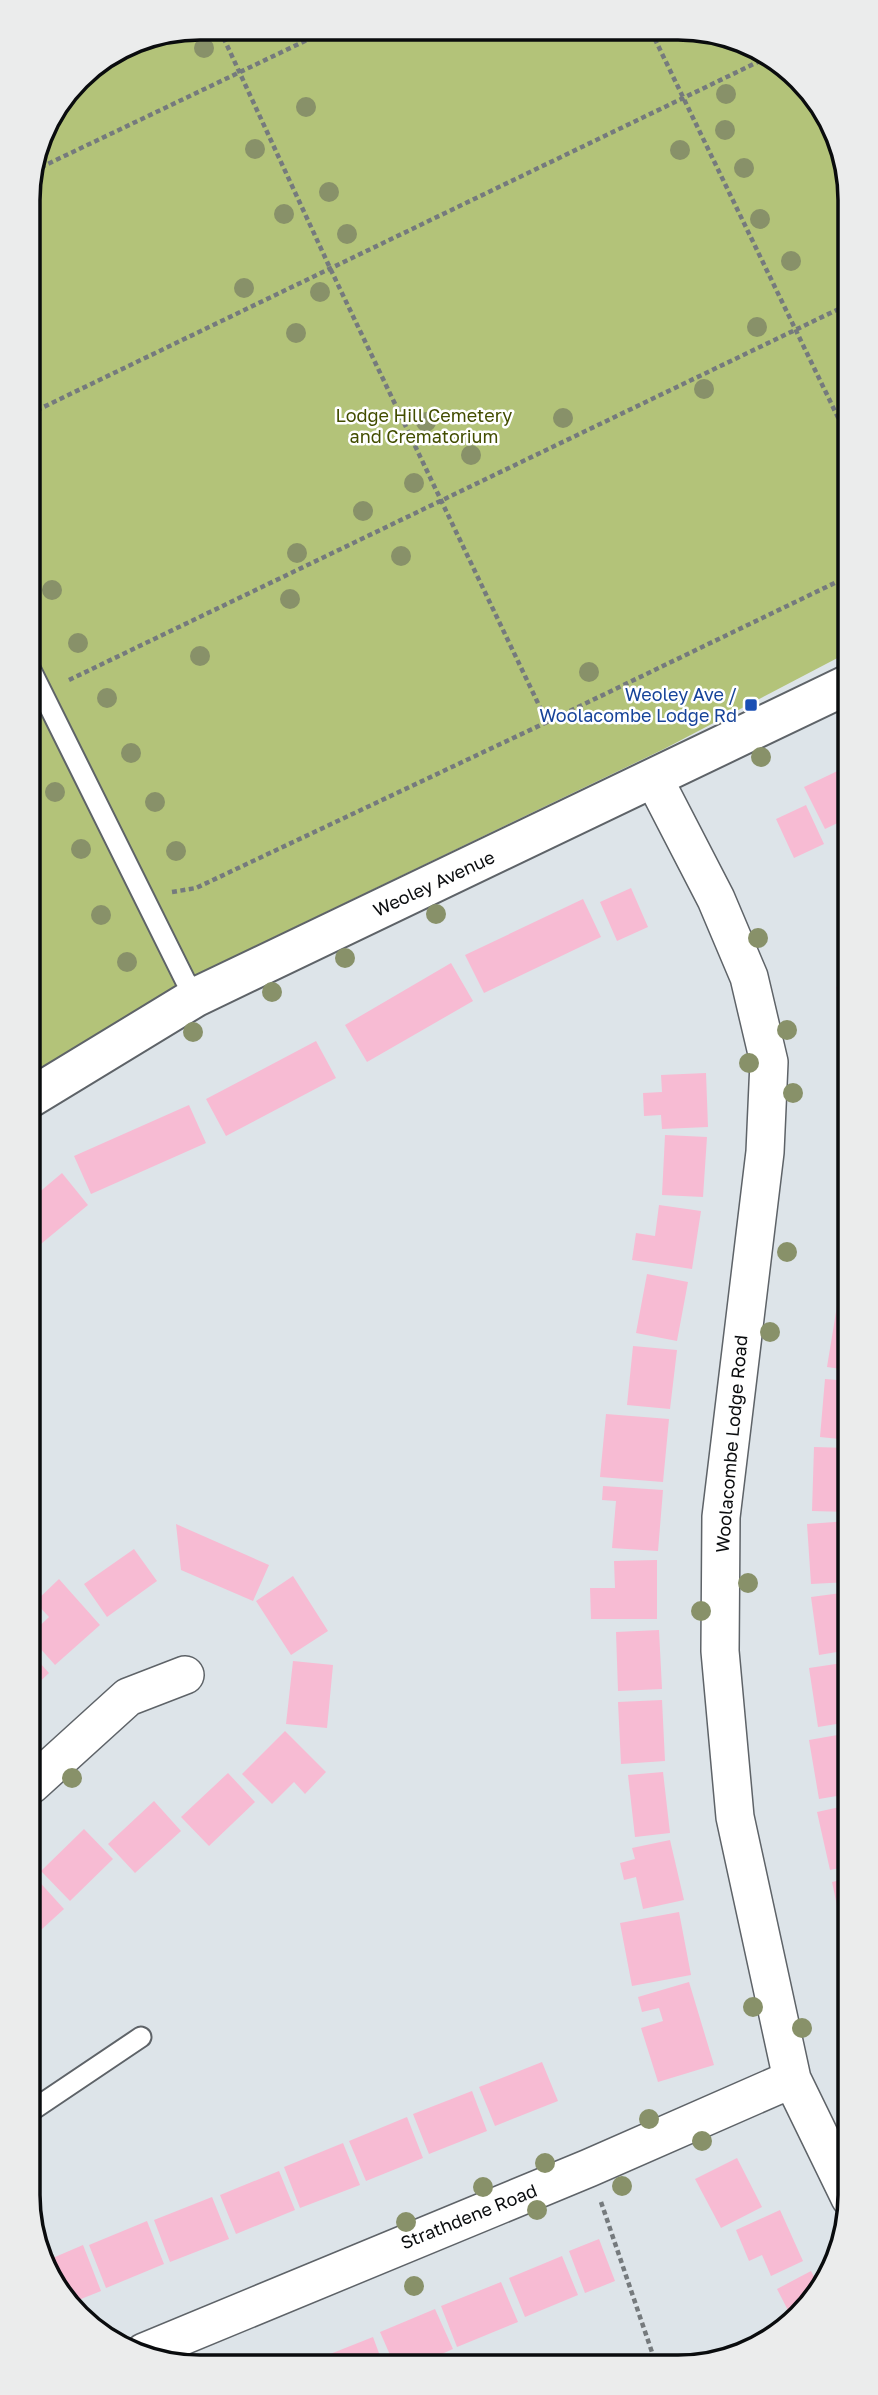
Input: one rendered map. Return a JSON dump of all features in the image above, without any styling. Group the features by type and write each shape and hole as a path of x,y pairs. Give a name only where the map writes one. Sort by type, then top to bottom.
{"street":[{"name":"Weoley Avenue","path":"41,1092 196,997 838,690"},
{"name":"Woolacombe Lodge Road","path":"654,779 716,900 749,977 769,1062 765,1152 721,1517 720,1651 735,1817 792,2079 837,2171"},
{"path":"40,1777 128,1697 185,1675"},
{"name":"Strathdene Road","path":"154,2348 589,2168 792,2079"}],"lane":[{"path":"42,693 185,980 196,997"},
{"path":"40,2105 141,2037"}],"path":[{"path":"655,40 838,417"},
{"path":"225,41 440,501 547,722"},
{"path":"45,165 306,41"},
{"path":"41,408 758,62"},
{"path":"42,693 838,309"},
{"path":"144,898 196,888 838,581"},
{"path":"589,2168 653,2355"}],"green space":[{"name":"Lodge Hill Cemetery and Crematorium","path":"678,40 709,43 730,49 767,67 805,103 821,129 835,169 838,200 838,658 664,749 185,980 41,1080 41,189 52,139 67,111 87,87 111,67 139,52 169,43 189,41"}],"building":[{"path":"838,771 838,823 825,829 804,787"},
{"path":"806,805 824,844 794,858 776,819"},
{"path":"631,888 648,927 617,941 600,902"},
{"path":"583,899 601,937 484,993 465,955"},
{"path":"451,963 473,1001 367,1062 345,1025"},
{"path":"316,1041 336,1078 226,1136 206,1099"},
{"path":"706,1073 708,1127 662,1129 661,1115 644,1116 643,1093 662,1092 661,1075"},
{"path":"189,1105 206,1143 91,1194 74,1156"},
{"path":"665,1135 707,1137 703,1197 662,1195"},
{"path":"62,1173 88,1205 40,1244 41,1191"},
{"path":"659,1205 701,1211 692,1269 632,1260 636,1233 655,1236"},
{"path":"647,1274 688,1282 677,1341 636,1333"},
{"path":"837,1306 837,1368 827,1367"},
{"path":"633,1346 677,1350 670,1409 627,1405"},
{"path":"825,1379 837,1380 837,1439 820,1437"},
{"path":"606,1414 669,1419 663,1482 600,1477"},
{"path":"814,1447 837,1448 837,1512 812,1511"},
{"path":"603,1486 663,1490 658,1551 612,1548 616,1501 602,1500"},
{"path":"837,1522 837,1583 811,1584 807,1524"},
{"path":"176,1524 269,1565 253,1601 181,1570"},
{"path":"134,1549 157,1581 107,1617 84,1584"},
{"path":"657,1560 657,1619 591,1619 590,1588 615,1588 614,1561"},
{"path":"293,1576 328,1631 291,1655 256,1601"},
{"path":"59,1579 100,1625 55,1665 40,1648 40,1625 49,1617 40,1608 40,1597"},
{"path":"837,1594 837,1652 819,1655 811,1597"},
{"path":"659,1630 662,1689 618,1691 616,1632"},
{"path":"293,1661 333,1665 327,1728 286,1724"},
{"path":"40,1663 49,1673 40,1681"},
{"path":"837,1664 837,1724 818,1727 809,1668"},
{"path":"662,1700 665,1761 621,1764 618,1702"},
{"path":"285,1731 326,1772 305,1794 294,1782 272,1804 242,1774"},
{"path":"837,1735 837,1796 819,1799 809,1740"},
{"path":"663,1772 670,1833 635,1837 628,1775"},
{"path":"228,1773 255,1802 209,1846 181,1817"},
{"path":"154,1801 181,1831 135,1873 108,1844"},
{"path":"837,1808 837,1868 830,1870 817,1812"},
{"path":"84,1829 113,1859 70,1901 41,1871"},
{"path":"670,1840 684,1900 643,1909 636,1877 624,1880 620,1863 635,1859 632,1848"},
{"path":"837,1881 837,1906 832,1882"},
{"path":"40,1883 64,1909 40,1931"},
{"path":"679,1912 691,1975 632,1986 620,1923"},
{"path":"689,1982 714,2065 658,2082 641,2028 663,2021 659,2008 642,2012 638,1997"},
{"path":"542,2062 558,2101 495,2126 479,2087"},
{"path":"472,2091 487,2131 429,2154 413,2114"},
{"path":"407,2117 423,2158 366,2181 349,2141"},
{"path":"343,2143 360,2185 300,2208 284,2167"},
{"path":"737,2158 762,2207 721,2228 695,2179"},
{"path":"279,2171 295,2210 236,2234 220,2195"},
{"path":"212,2197 229,2239 170,2262 154,2220"},
{"path":"780,2210 803,2261 771,2276 762,2255 749,2261 736,2230"},
{"path":"147,2221 164,2264 106,2288 89,2245"},
{"path":"599,2239 615,2281 585,2293 569,2251"},
{"path":"83,2245 101,2291 80,2300 53,2258"},
{"path":"562,2256 578,2295 525,2317 509,2278"},
{"path":"811,2271 815,2278 788,2310 777,2289"},
{"path":"501,2282 518,2322 457,2347 441,2306"},
{"path":"435,2309 453,2349 439,2355 390,2355 380,2332"},
{"path":"373,2337 380,2355 328,2355"}],"place":[{"name":"Weoley Ave / Woolacombe Lodge Rd","path":"751,705"}]}
